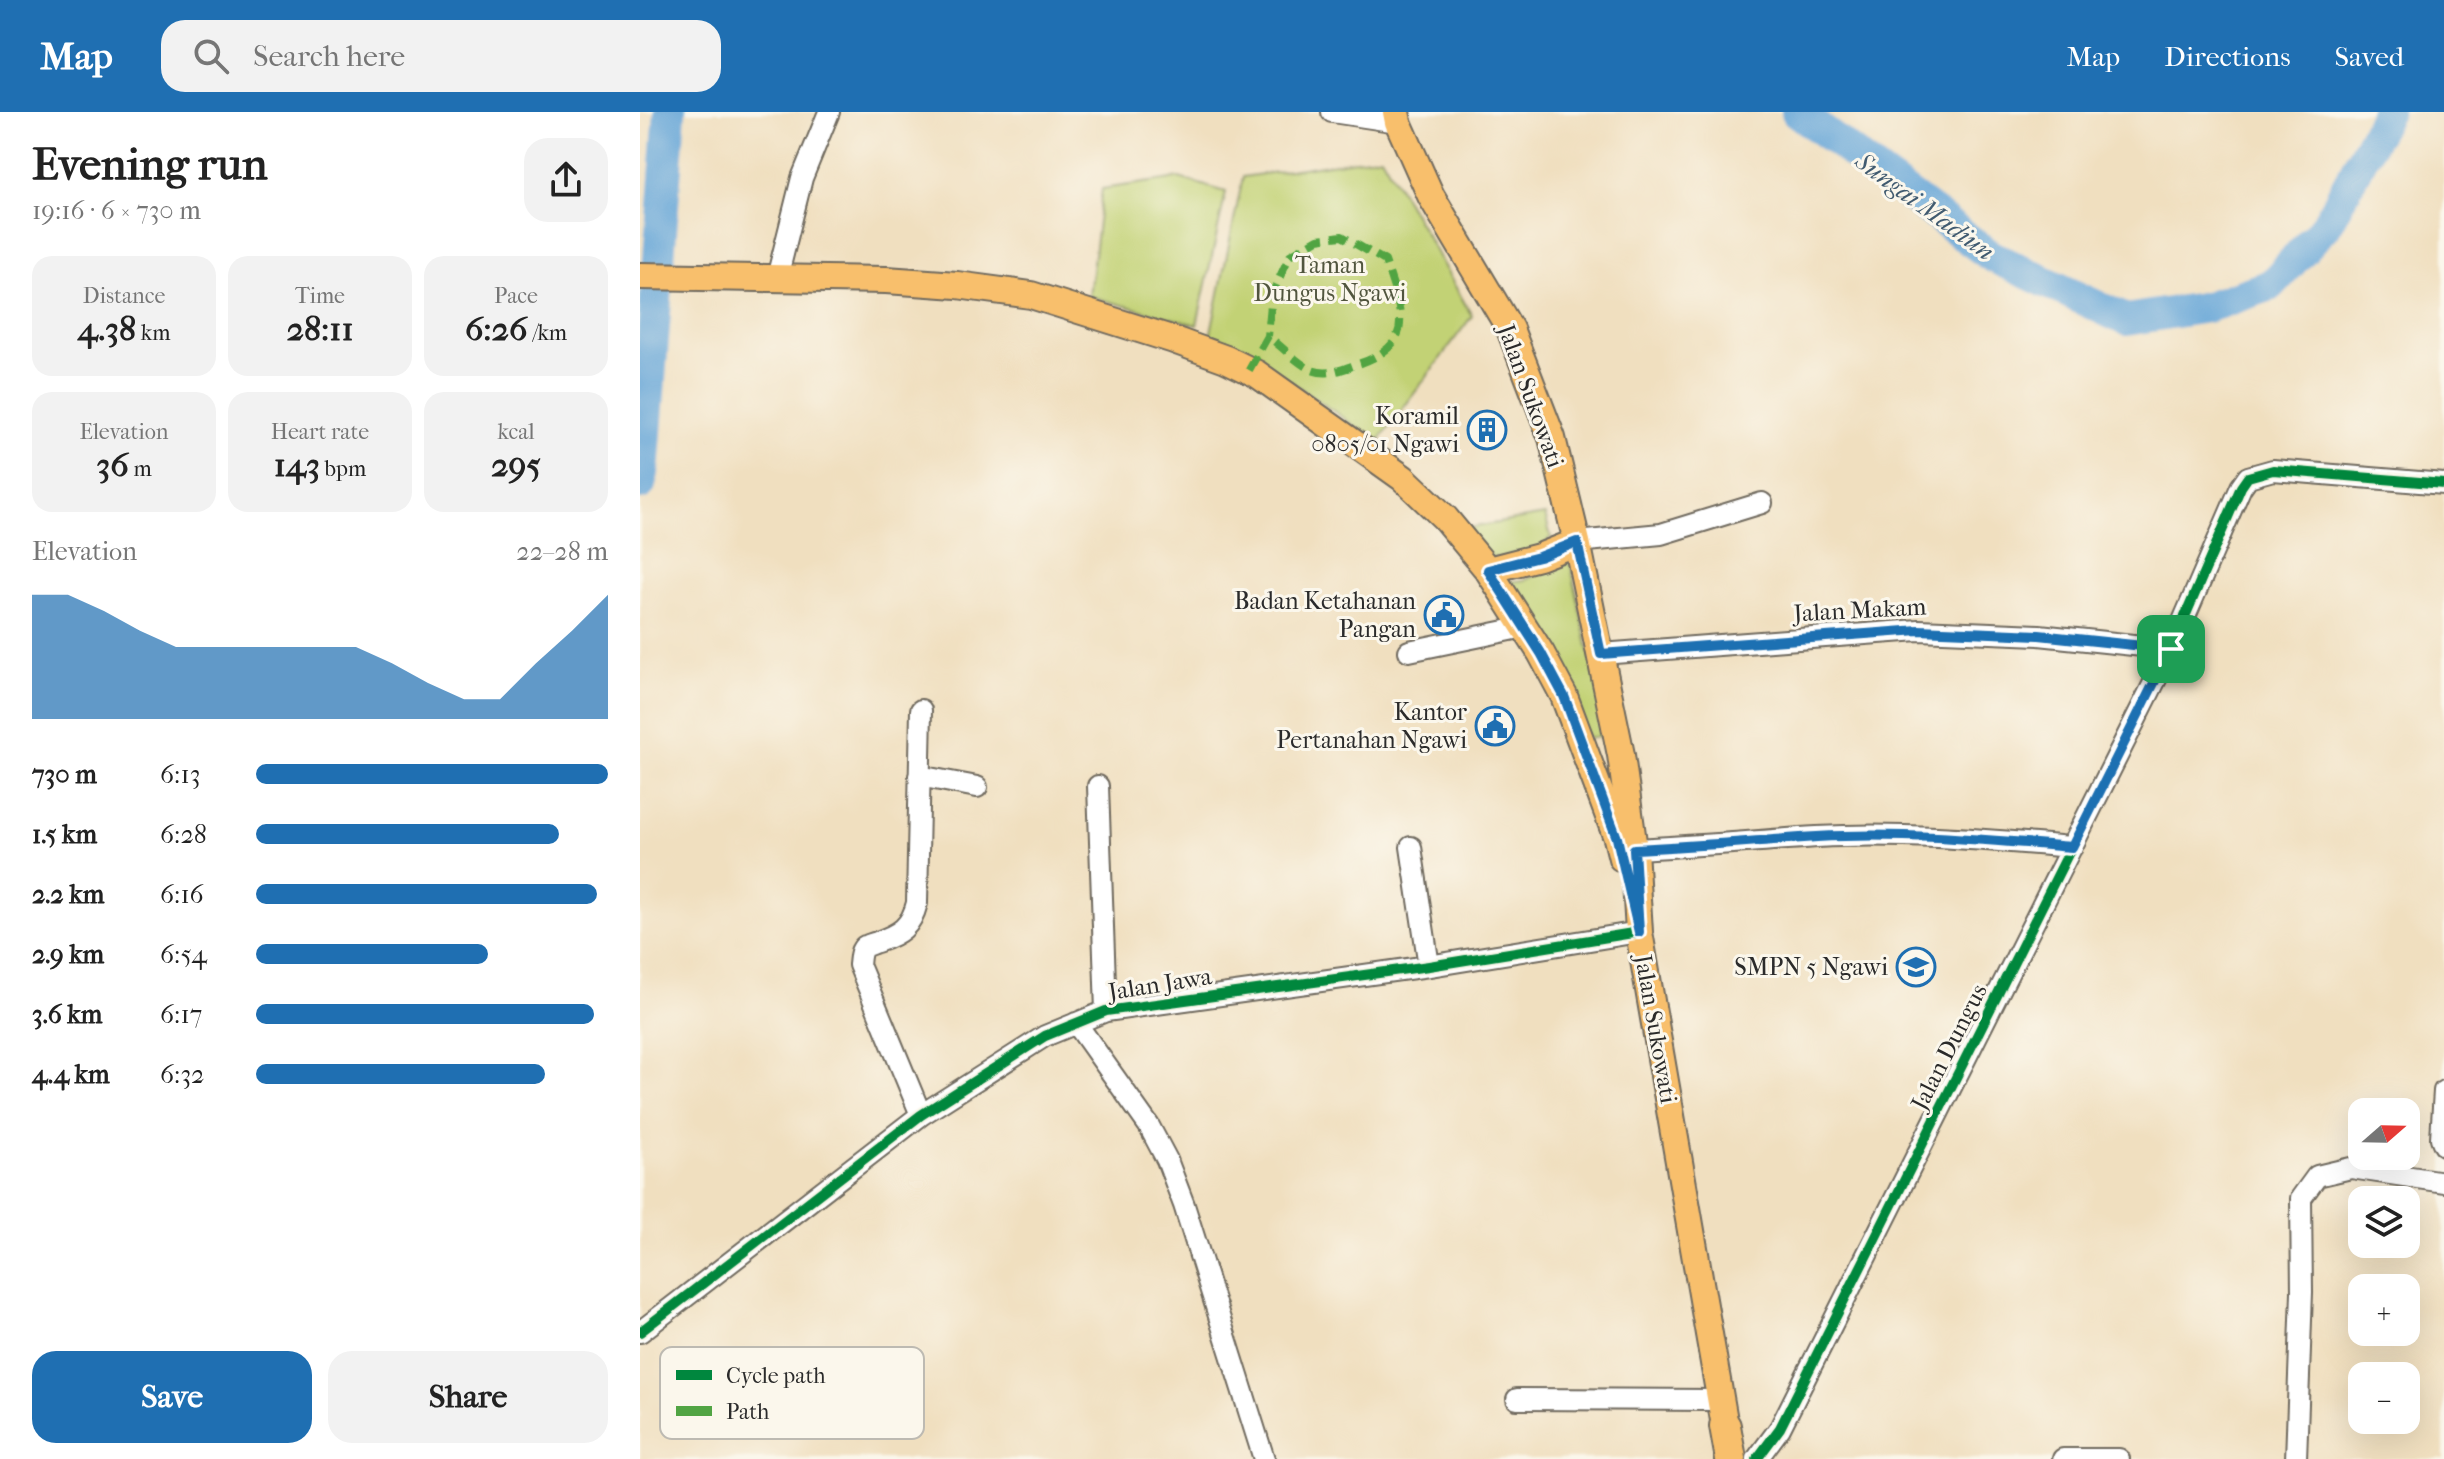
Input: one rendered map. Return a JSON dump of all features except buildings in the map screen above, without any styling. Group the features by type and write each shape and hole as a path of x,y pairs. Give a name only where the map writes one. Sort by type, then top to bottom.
{"highway":[{"name":"Jalan Sukowati","path":"1722,1413 1731,1459"}],"main road":[{"name":"Jalan Sukowati","path":"1397,117 1431,196 1510,329 1552,438 1621,755 1634,849 1639,932 1722,1413"},
{"path":"640,276 957,285 1031,295 1110,318 1226,359 1290,395 1403,478 1445,518 1488,570 1564,696 1617,838 1639,932"},
{"path":"1488,570 1539,557 1577,542"}],"street":[{"path":"777,278 802,178 829,112"},
{"path":"1332,112 1397,117"},
{"name":"Jalan Dungus","path":"1757,1459 1780,1428 2171,649 2248,477 2273,470 2444,484"},
{"path":"1577,542 1661,534 1762,503"},
{"path":"1409,651 1525,627"},
{"name":"Jalan Makam","path":"1601,654 1919,630 2039,635 2171,649"},
{"path":"921,710 917,903 913,918 897,936 865,946 859,965 921,1115"},
{"path":"919,776 977,787"},
{"path":"1098,786 1106,1011"},
{"path":"1634,849 1879,836 2072,847"},
{"path":"1411,847 1429,966"},
{"name":"Jalan Jawa","path":"640,1332 921,1115 1045,1036 1076,1023 1106,1011 1429,966 1639,932"},
{"path":"1076,1023 1149,1126 1167,1160 1264,1459"},
{"path":"2444,1091 2441,1138 2444,1145"},
{"path":"2296,1459 2301,1198 2317,1176 2351,1168 2444,1182"},
{"path":"1517,1399 1722,1413"},
{"path":"2063,1459 2119,1459"}],"green space":[{"name":"Taman Dungus Ngawi","path":"1381,156 1472,316 1378,442 1257,358 1210,337 1243,177"},
{"path":"1179,178 1226,192 1197,325 1089,296 1102,189"},
{"path":"1545,515 1551,537 1542,547 1497,558 1483,555 1468,528"},
{"path":"1570,562 1607,735 1588,738 1507,582 1524,580"}],"waterway":[{"name":"Sungai Madiun","path":"640,484 670,112"},
{"name":"Sungai Madiun","path":"1797,112 1991,256 2126,320 2207,307 2271,285 2326,225 2387,112"}],"marked path":[{"path":"1249,370 1268,336 1306,367 1323,372 1355,365 1389,347 1397,336 1400,324 1396,296 1385,261 1342,236 1318,239 1290,255 1272,294 1268,336"}],"cycle path":[{"path":"1757,1459 1780,1428 2171,649 2248,477 2273,470 2444,484"},
{"path":"1601,654 1919,630 2039,635 2171,649"},
{"path":"640,1332 921,1115 1045,1036 1106,1011 1429,966 1639,932"}],"place":[{"name":"Koramil 0805/01 Ngawi","path":"1487,430"},
{"name":"Badan Ketahanan Pangan","path":"1444,615"},
{"name":"Kantor Pertanahan Ngawi","path":"1495,726"},
{"name":"SMPN 5 Ngawi","path":"1916,967"}],"route":[{"path":"1577,542 1601,654 1919,630 2039,635 2171,649 2072,847 1879,836 1634,849 1639,932 1617,838 1564,696 1541,653 1488,570 1539,557 1577,542"}]}
